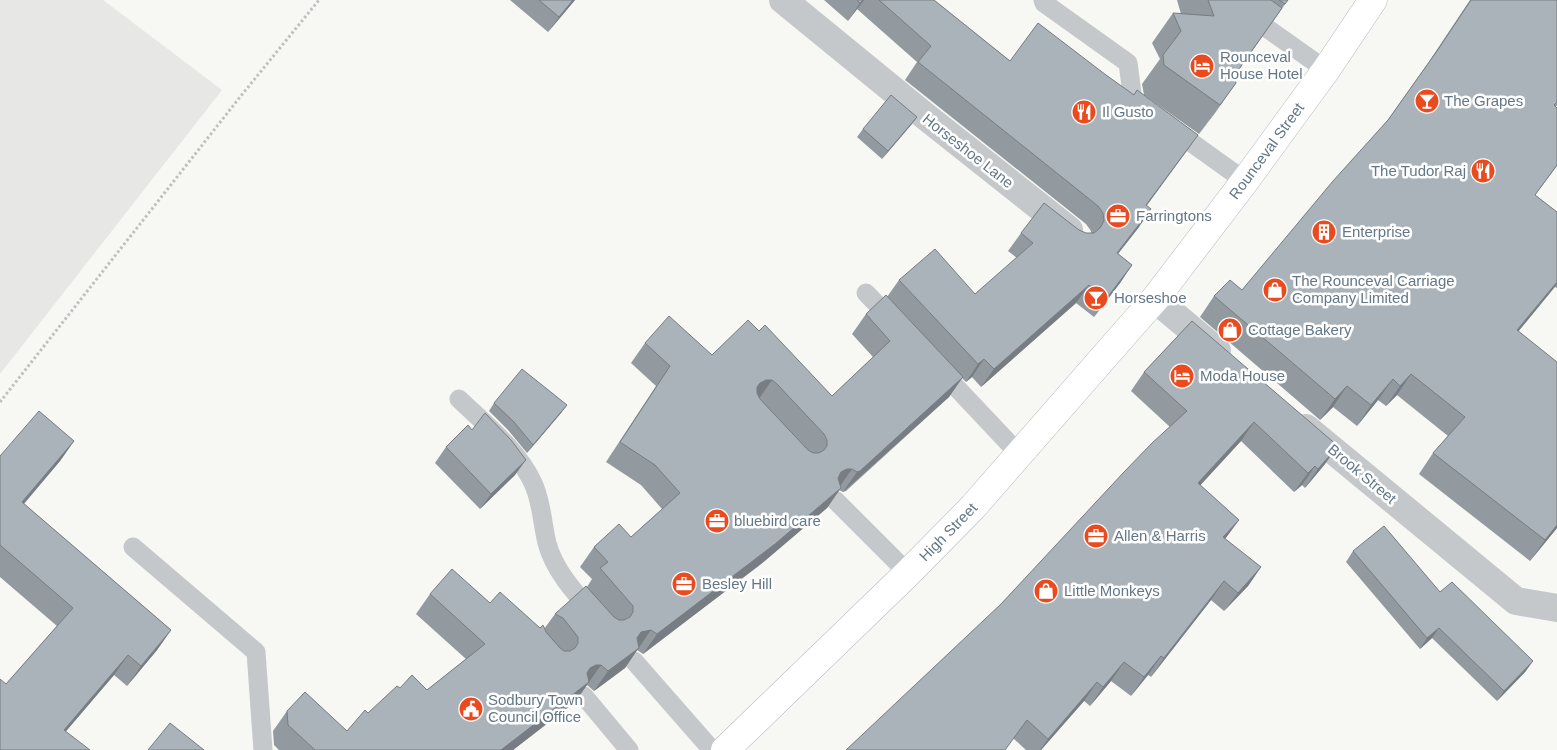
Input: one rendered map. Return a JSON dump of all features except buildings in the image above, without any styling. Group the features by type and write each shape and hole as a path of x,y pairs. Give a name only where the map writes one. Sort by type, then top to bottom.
{"main road":[{"name":"Rounceval Street","path":"1155,298 1245,181 1326,70 1373,0"},
{"name":"High Street","path":"726,750 973,507 1155,298"}],"street":[{"name":"Horseshoe Lane","path":"783,0 1076,236"},
{"path":"1155,298 1239,370"},
{"name":"Brook Street","path":"1284,409 1516,601 1557,608"}],"lane":[{"path":"1043,0 1044,3 1128,63 1133,101 1245,181"},
{"path":"1220,0 1232,9 1254,19 1326,70"},
{"path":"866,293 906,335"},
{"path":"926,356 1019,454"},
{"path":"459,399 495,433 519,460 533,483 541,508 547,544 553,560 575,593 608,629"},
{"path":"836,500 908,573"},
{"path":"132,547 256,652 263,750"},
{"path":"634,661 712,750"},
{"path":"584,696 629,750"}],"path":[{"path":"0,402 240,97 319,0"}],"shaded area":[{"path":"0,0 103,0 222,90 0,374"}],"place":[{"name":"Rounceval House Hotel","path":"1202,66"},
{"name":"The Grapes","path":"1427,101"},
{"name":"Il Gusto","path":"1084,112"},
{"name":"The Tudor Raj","path":"1483,171"},
{"name":"Farringtons","path":"1118,216"},
{"name":"Enterprise","path":"1324,232"},
{"name":"The Rounceval Carriage Company Limited","path":"1275,290"},
{"name":"Horseshoe","path":"1096,298"},
{"name":"Cottage Bakery","path":"1230,330"},
{"name":"Moda House","path":"1182,376"},
{"name":"bluebird care","path":"717,521"},
{"name":"Allen & Harris","path":"1096,536"},
{"name":"Besley Hill","path":"684,584"},
{"name":"Little Monkeys","path":"1046,591"},
{"name":"Sodbury Town Council Office","path":"471,709"}]}
